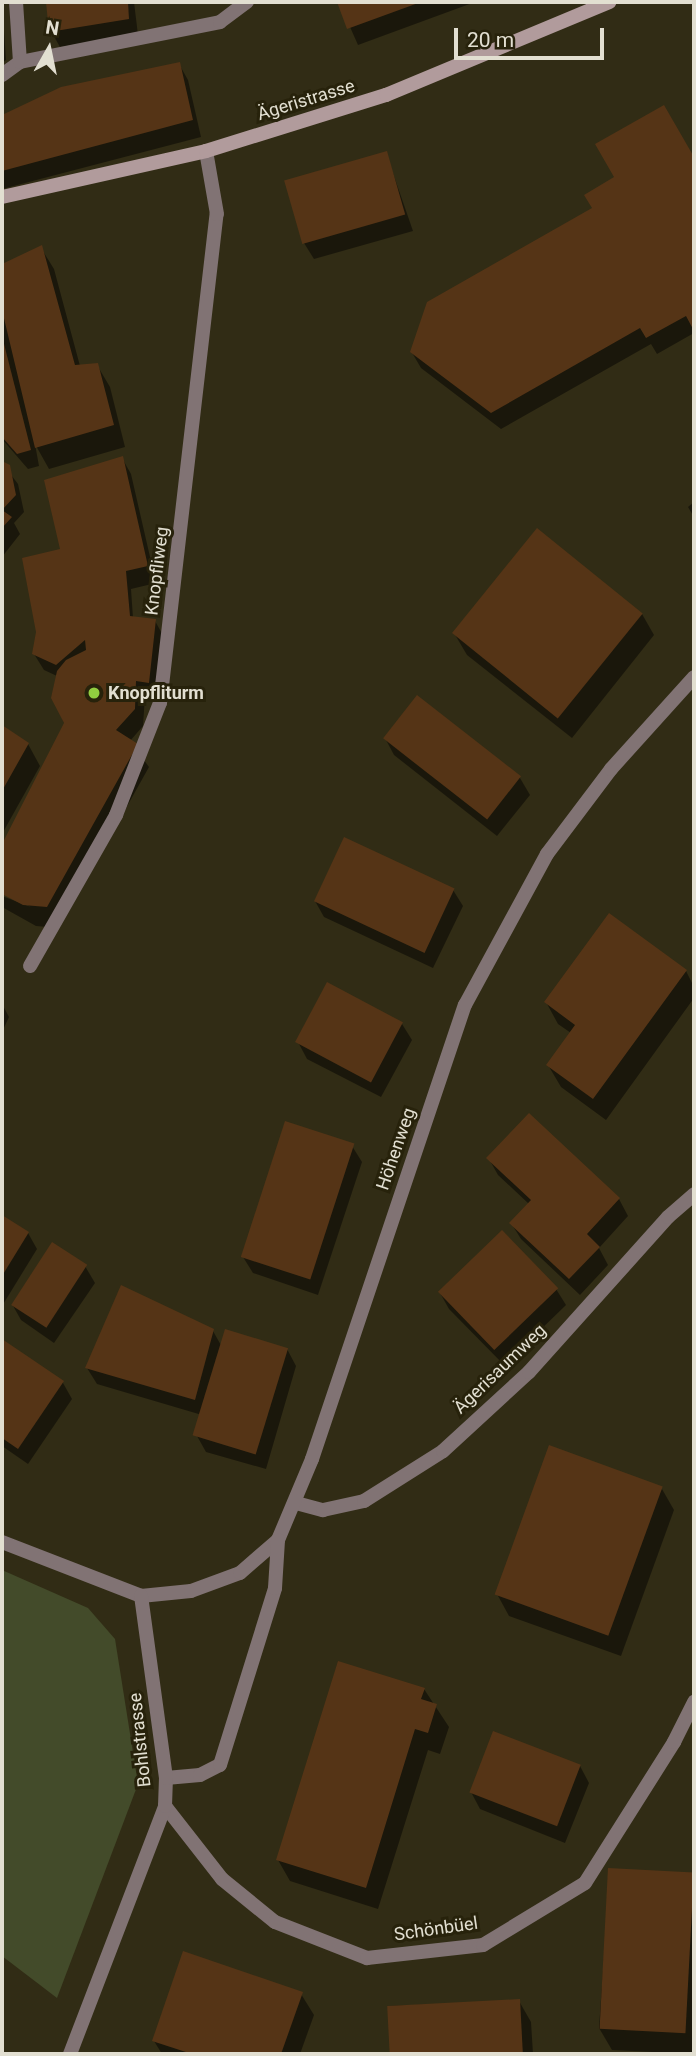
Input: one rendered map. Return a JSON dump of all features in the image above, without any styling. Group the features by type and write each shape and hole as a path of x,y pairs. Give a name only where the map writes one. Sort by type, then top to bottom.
{"main road":[{"name":"Ägeristrasse","path":"2,197 206,151 386,95 609,2"}],"street":[{"path":"16,2 20,62"},
{"path":"2,75 20,62 178,34 220,22 247,2"},
{"name":"Knopfliweg","path":"30,966 116,815 160,703 217,214 206,151"},
{"name":"Höhenweg","path":"141,1596 191,1591 240,1573 278,1540 296,1503 465,1005 547,854 611,769 694,677"},
{"name":"Ägerisaumweg","path":"296,1503 323,1510 364,1501 443,1451 529,1372 668,1217 694,1194"},
{"path":"166,1777 200,1775 220,1765 275,1588 278,1540"},
{"path":"2,1542 141,1596"},
{"name":"Bohlstrasse","path":"70,2054 165,1806 166,1777 141,1596"},
{"name":"Schönbüel","path":"165,1806 222,1879 275,1922 367,1958 483,1945 585,1884 674,1742 694,1702"}],"green space":[{"path":"2,1570 88,1608 115,1639 138,1784 57,1998 2,1956"}],"building":[{"path":"46,2 128,2 129,19 49,32"},
{"path":"337,2 421,2 347,29"},
{"path":"180,62 193,120 2,171 2,115 61,87"},
{"path":"664,105 694,157 694,331 686,316 646,338 640,328 491,413 410,352 427,302 592,208 584,195 614,177 595,144"},
{"path":"387,151 405,214 302,244 284,180"},
{"path":"42,245 75,365 98,363 114,425 35,448 2,310 2,264"},
{"path":"2,336 31,450 17,454 2,437"},
{"path":"123,456 148,566 126,571 130,616 156,619 149,683 136,681 135,709 116,730 138,744 47,907 23,905 2,894 2,844 64,723 51,698 57,671 66,660 86,650 85,640 56,665 32,654 36,632 22,558 60,549 44,480"},
{"path":"2,461 10,465 16,495 2,510"},
{"path":"2,510 12,517 2,528"},
{"path":"537,528 643,614 558,719 452,633"},
{"path":"417,695 521,776 487,820 383,738"},
{"path":"2,725 29,743 2,791"},
{"path":"344,837 455,889 425,953 314,901"},
{"path":"609,913 687,970 593,1099 546,1065 575,1025 544,1002"},
{"path":"327,982 403,1022 371,1082 295,1042"},
{"path":"529,1113 620,1198 587,1234 600,1247 569,1279 509,1223 531,1200 486,1158"},
{"path":"285,1121 354,1144 310,1280 241,1257"},
{"path":"2,1215 29,1232 2,1276"},
{"path":"502,1230 558,1288 494,1350 438,1292"},
{"path":"52,1242 87,1265 46,1328 11,1305"},
{"path":"121,1285 214,1329 195,1400 85,1368"},
{"path":"225,1329 288,1348 256,1454 193,1435"},
{"path":"2,1339 64,1381 18,1449 2,1438"},
{"path":"549,1445 663,1486 608,1636 495,1594"},
{"path":"338,1661 425,1688 421,1699 437,1704 428,1733 415,1729 366,1888 276,1860"},
{"path":"493,1731 581,1765 557,1826 469,1793"},
{"path":"608,1868 694,1873 685,2033 600,2029"},
{"path":"183,1951 303,1992 281,2054 192,2054 152,2041"},
{"path":"520,1999 523,2054 390,2054 387,2006"}],"place":[{"name":"Knopfliturm","path":"94,693"}]}
